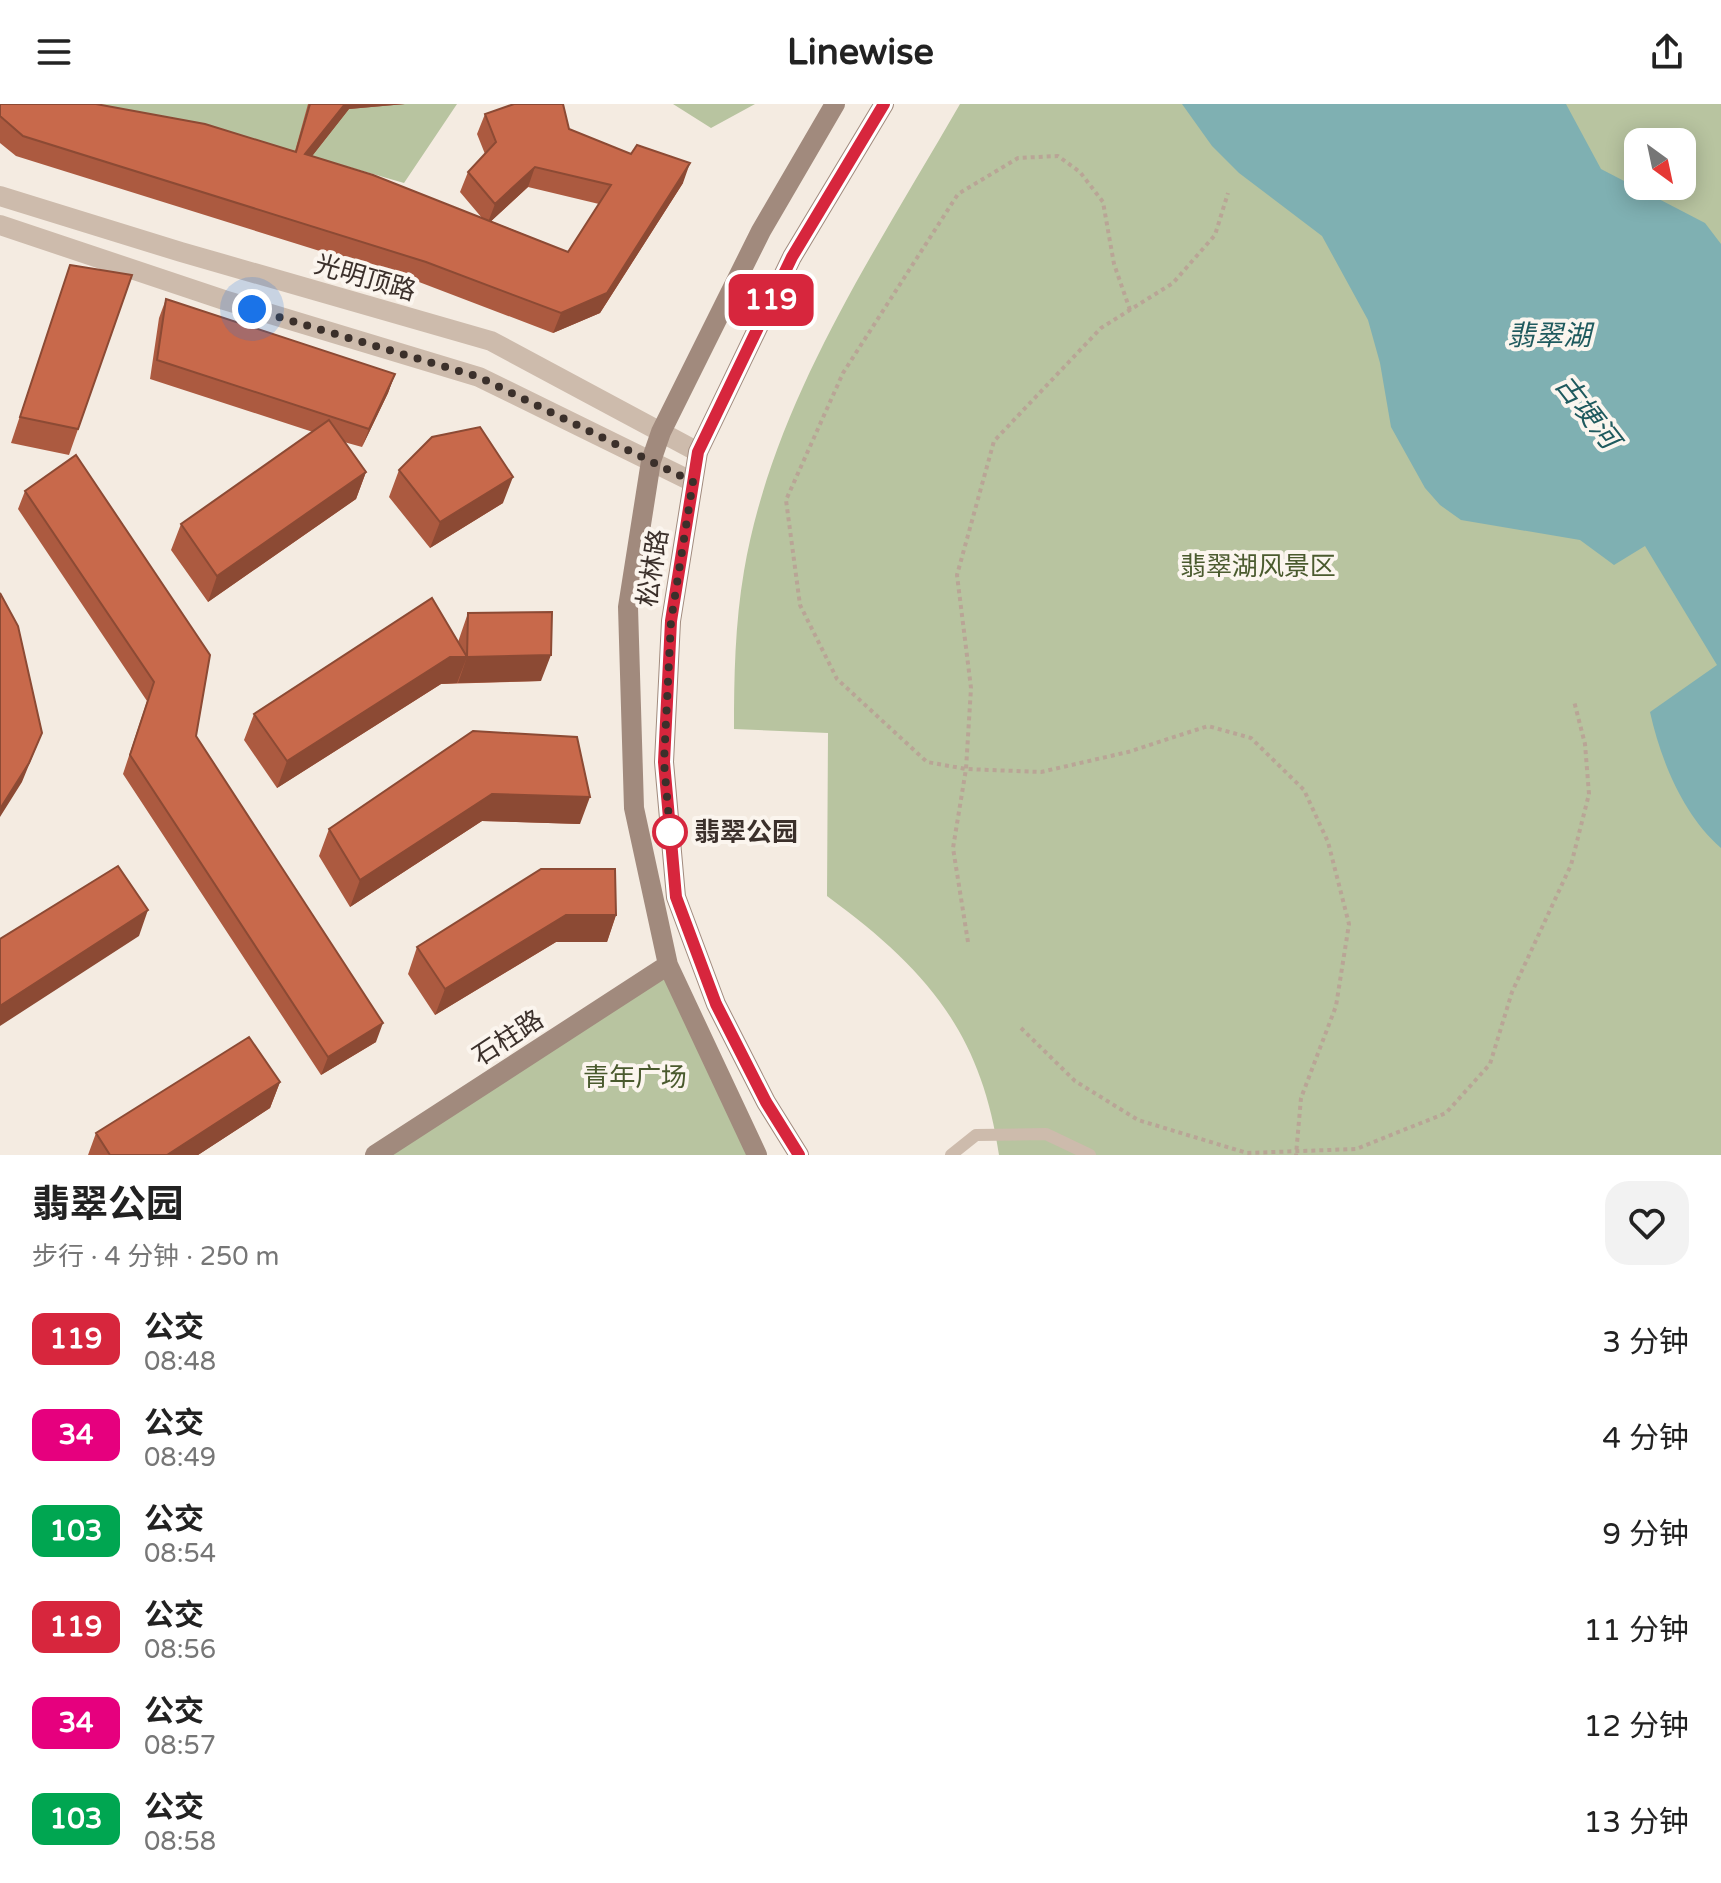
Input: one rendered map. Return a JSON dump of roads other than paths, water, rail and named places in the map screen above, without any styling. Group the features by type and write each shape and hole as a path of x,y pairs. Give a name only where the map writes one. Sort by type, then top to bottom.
{"street":[{"name":"松林路","path":"757,1155 668,965 634,808 628,607 651,461 661,432 761,231 835,104"},
{"name":"松林路","path":"799,1155 766,1102 716,1004 676,897 665,746 671,621 698,452 792,257 884,104"},
{"name":"光明顶路","path":"0,196 181,252 491,341 698,452"},
{"path":"0,225 224,300 479,377 693,482"},
{"name":"石柱路","path":"375,1155 668,965"}],"lane":[{"path":"951,1155 976,1135 1046,1134 1090,1155"}],"water":[{"name":"翡翠湖","path":"1182,104 1566,104 1601,169 1624,181 1624,200 1661,200 1705,223 1721,244 1721,848 1695,820 1675,786 1650,712 1717,665 1645,546 1614,565 1580,540 1461,520 1440,505 1425,488 1391,427 1380,363 1368,320 1322,236 1239,173 1212,146"}],"place":[{"name":"翡翠公园","path":"670,832"}],"water label":[{"name":"古埂河","path":"1587,412"}],"park label":[{"name":"翡翠湖风景区","path":"1258,566"},
{"name":"青年广场","path":"635,1077"}]}
